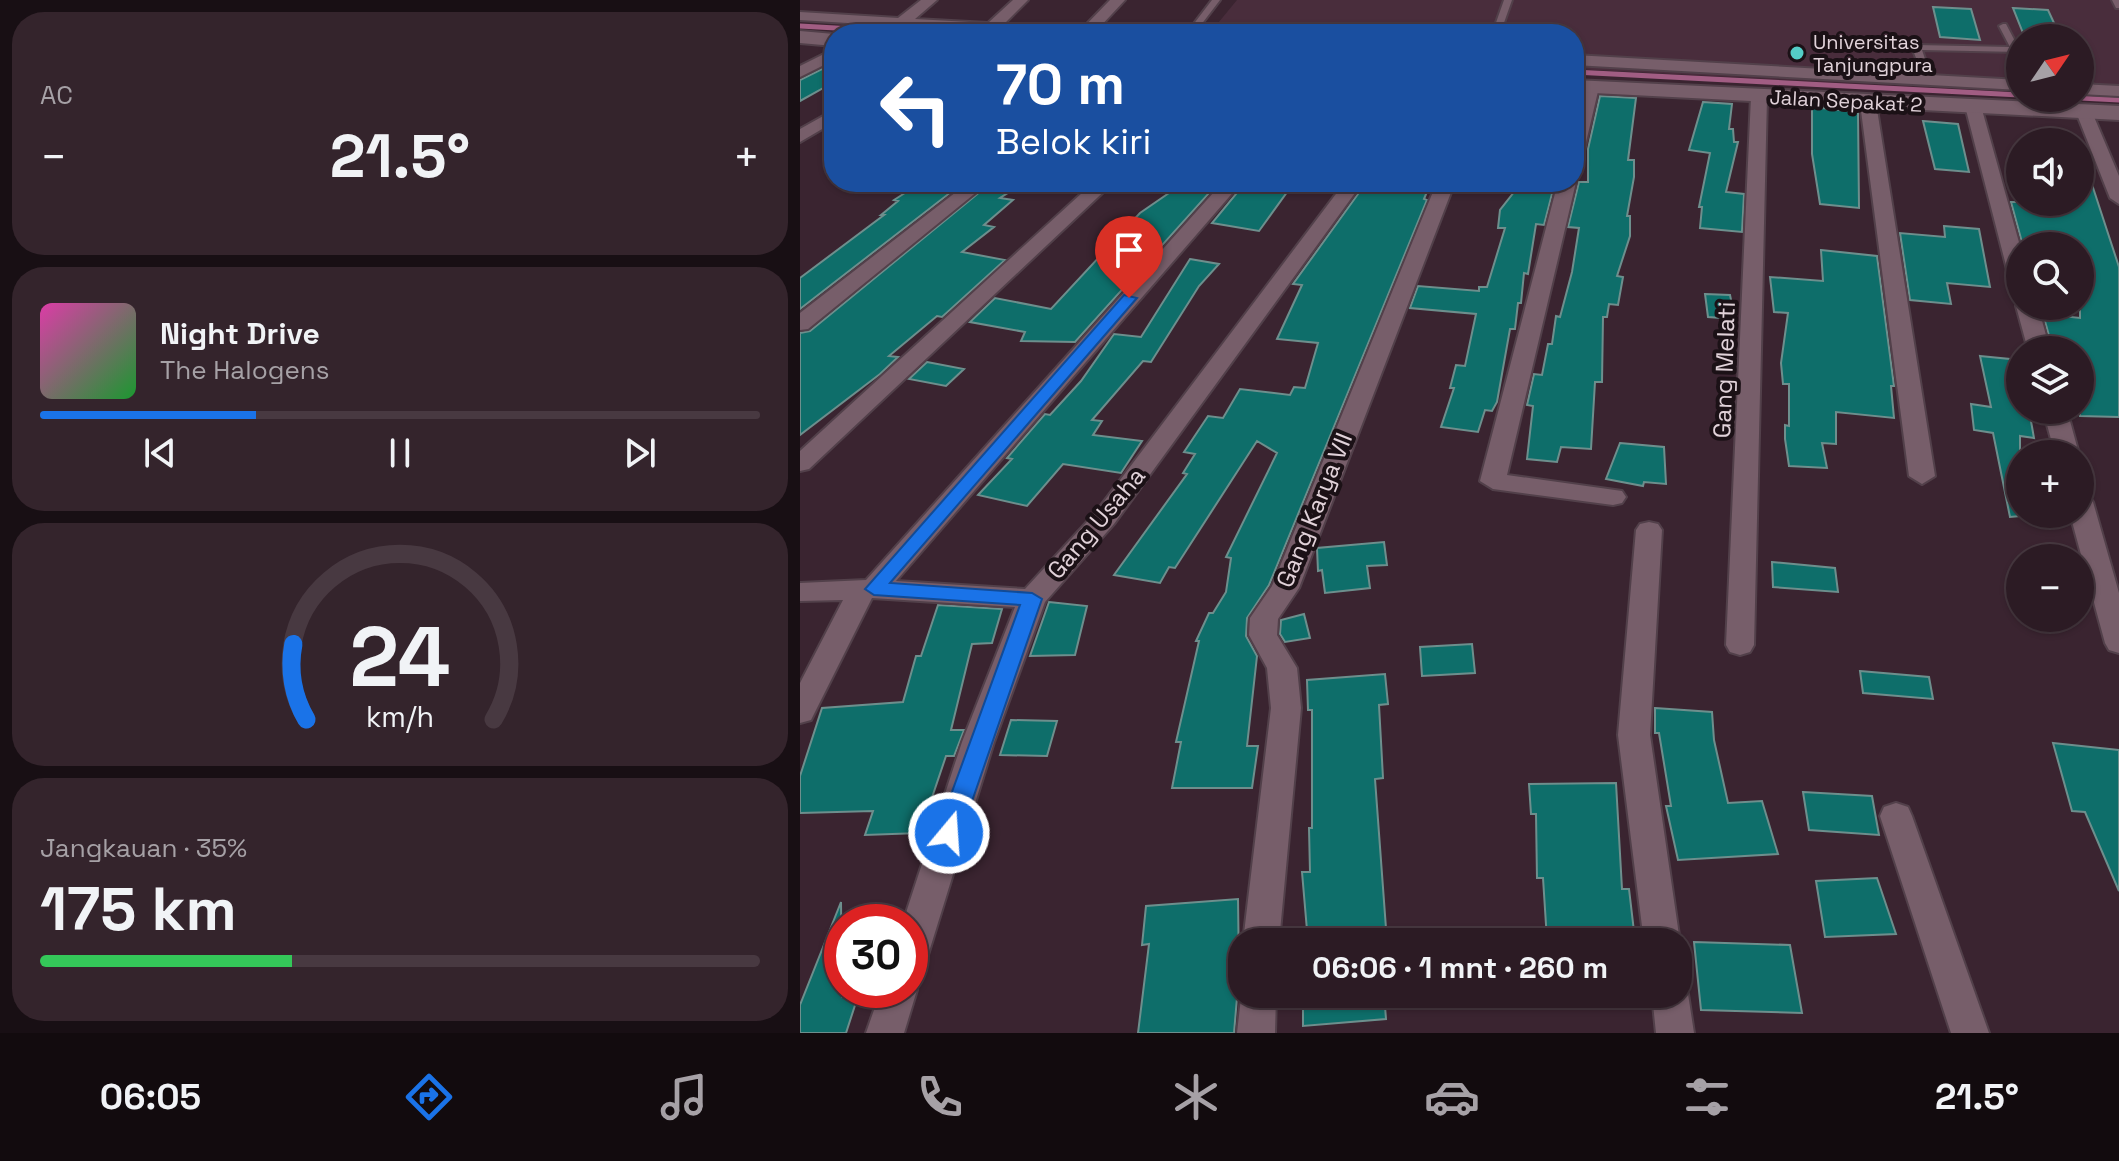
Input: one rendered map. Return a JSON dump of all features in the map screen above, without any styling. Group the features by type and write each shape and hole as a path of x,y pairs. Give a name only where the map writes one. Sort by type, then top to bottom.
{"street":[{"path":"806,17 834,0"},
{"path":"901,22 930,0"},
{"path":"995,24 1021,0"},
{"path":"1095,24 1118,0"},
{"path":"806,17 931,24"},
{"path":"800,37 824,39"},
{"path":"800,72 824,59"},
{"path":"1584,61 2006,84"},
{"name":"Jalan Sepakat 2","path":"1584,86 2006,108"},
{"path":"2094,89 2119,91"},
{"name":"Gang Melati","path":"1740,645 1759,97"},
{"path":"1868,103 1922,476"},
{"path":"1973,106 2007,232"},
{"path":"2084,112 2119,198"},
{"name":"Jalan Sepakat 2","path":"2084,112 2119,113"},
{"path":"800,137 824,121"},
{"path":"800,324 967,192"},
{"path":"800,464 1094,192"},
{"path":"800,712 868,589 1224,192"},
{"name":"Gang Usaha","path":"926,904 978,742 1032,599 1105,518 1347,192"},
{"name":"Gang Karya VII","path":"1262,928 1286,708 1282,668 1263,635 1264,618 1285,588 1442,192"},
{"path":"1565,192 1493,481 1613,497"},
{"path":"2087,528 2119,643"},
{"path":"1649,530 1634,735 1660,928"},
{"path":"800,592 868,589 1032,599"},
{"path":"1896,816 1970,1033"},
{"path":"885,1033 893,1008"},
{"path":"1256,1033 1257,1008"},
{"path":"1672,1008 1675,1033"}],"lane":[{"path":"1198,24 1216,0"},
{"path":"1500,24 1508,0"},
{"path":"2116,0 2119,6"},
{"path":"2003,26 2006,31"},
{"path":"1928,80 1917,50 1920,47 2006,50"}],"shaded area":[{"name":"Universitas Tanjungpura","path":"1237,0 2119,0 2119,98 2094,96 2094,24 2006,24 2006,91 1584,70 1584,24 1217,24"}],"building":[{"path":"1933,7 1971,9 1980,40 1940,37"},
{"path":"2013,8 2048,10 2054,24 2019,24"},
{"path":"824,68 824,88 800,101 800,80"},
{"path":"1600,96 1636,98 1628,160 1634,160 1627,216 1630,216 1630,236 1617,276 1623,277 1618,305 1609,304 1607,317 1603,317 1602,382 1595,382 1591,449 1561,447 1557,462 1527,459 1533,406 1527,405 1534,374 1542,375 1548,344 1552,344 1556,316 1560,317 1572,272 1579,228 1568,227 1577,192 1584,192 1584,182 1588,182 1588,149"},
{"path":"1703,102 1732,104 1729,129 1733,129 1734,142 1738,142 1726,192 1744,194 1742,232 1700,228 1702,207 1699,207 1710,153 1689,150"},
{"path":"1812,107 1858,112 1859,208 1820,204 1812,154"},
{"path":"1923,121 1958,124 1969,172 1935,169"},
{"path":"2094,191 2119,267 2119,417 2094,416 2094,336 2049,336 2045,320 2094,320 2094,232 2019,232 2015,216 2094,216"},
{"path":"906,192 951,192 800,309 800,278 884,215 881,215 898,201 894,200"},
{"path":"980,192 1009,192 1000,198 1013,200 984,225 994,227 962,252 1005,260 942,317 937,316 889,356 898,357 880,374 800,435 800,333 810,331"},
{"path":"1170,192 1210,192 1075,342 1021,341 1025,332 970,322 995,298 1051,309 1140,213"},
{"path":"1238,192 1287,192 1259,231 1212,223"},
{"path":"1359,192 1427,192 1424,199 1427,200 1269,585 1247,618 1246,636 1257,656 1247,746 1258,746 1252,788 1172,788 1181,742 1176,742 1199,641 1196,641 1209,613 1213,613 1226,592 1231,558 1226,557 1277,453 1257,441 1175,568 1169,567 1160,583 1114,575 1187,474 1183,473 1195,454 1184,452 1208,416 1223,418 1240,389 1290,395 1294,387 1305,388 1318,343 1277,339 1302,285 1293,284"},
{"path":"1514,192 1552,192 1544,225 1536,224 1515,329 1510,329 1497,402 1492,411 1485,410 1478,432 1441,427 1454,388 1450,388 1456,365 1465,366 1476,314 1410,308 1418,286 1479,291 1479,287 1487,287 1505,228 1498,228 1500,210"},
{"path":"1944,226 1979,229 1990,287 1947,283 1951,304 1910,300 1900,233 1945,237"},
{"path":"1821,250 1877,256 1894,386 1891,386 1894,418 1836,412 1836,444 1822,443 1827,468 1789,466 1785,425 1789,426 1789,384 1783,384 1781,363 1788,313 1774,312 1770,277 1823,281"},
{"path":"1190,259 1219,264 1199,286 1151,362 1143,361 1092,420 1102,421 1093,435 1142,441 1121,473 1063,464 1027,506 978,495 1012,459 1007,458 1045,414 1050,415 1081,381 1114,334 1141,337"},
{"path":"1705,294 1730,295 1735,319 1708,317"},
{"path":"1980,356 2006,359 2006,424 2032,424 2034,438 2020,436 2020,440 2006,440 2006,497 1993,433 1974,430 1971,404 1991,407"},
{"path":"927,362 964,369 946,386 909,379"},
{"path":"1620,443 1664,447 1666,484 1644,482 1643,486 1606,479"},
{"path":"1384,542 1387,565 1367,566 1370,588 1325,593 1322,570 1318,571 1317,548"},
{"path":"1772,562 1835,568 1838,592 1773,587"},
{"path":"1049,602 1087,606 1075,655 1030,656"},
{"path":"938,605 1002,609 992,643 972,644 951,730 964,730 954,756 946,756 920,833 865,835 873,811 800,813 800,776 822,708 903,702 916,656 921,656"},
{"path":"1304,614 1310,638 1285,642 1280,634 1281,620"},
{"path":"1472,644 1475,673 1422,676 1420,647"},
{"path":"1860,671 1929,677 1933,699 1863,693"},
{"path":"1385,674 1388,704 1379,705 1383,778 1375,779 1386,928 1307,928 1302,872 1310,872 1309,828 1312,828 1312,710 1308,710 1307,680"},
{"path":"1655,708 1712,712 1714,740 1728,803 1762,801 1778,854 1678,860 1666,806 1671,806 1659,733 1655,733"},
{"path":"1011,720 1057,721 1047,756 1000,755"},
{"path":"2053,743 2119,750 2119,891 2085,812 2072,811"},
{"path":"1616,783 1622,889 1629,889 1634,928 1546,928 1543,878 1537,878 1536,814 1531,814 1529,784"},
{"path":"1803,792 1872,796 1879,835 1809,830"},
{"path":"1877,878 1896,934 1825,937 1816,881"},
{"path":"1238,899 1238,928 1228,928 1228,1008 1236,1008 1234,1033 1138,1033 1149,944 1142,945 1146,906"},
{"path":"1694,942 1790,945 1802,1013 1701,1010"},
{"path":"824,945 824,1008 854,1008 846,1033 800,1033 800,1005"},
{"path":"1303,1008 1385,1008 1386,1019 1303,1026"}],"waterway":[{"path":"800,26 824,27"},
{"path":"1584,73 2006,94"},
{"path":"2094,99 2119,100"}],"place":[{"name":"Universitas Tanjungpura","path":"1797,53"}],"route":[{"path":"949,833 978,742 1032,599 874,589 925,527 1129,298"}]}
